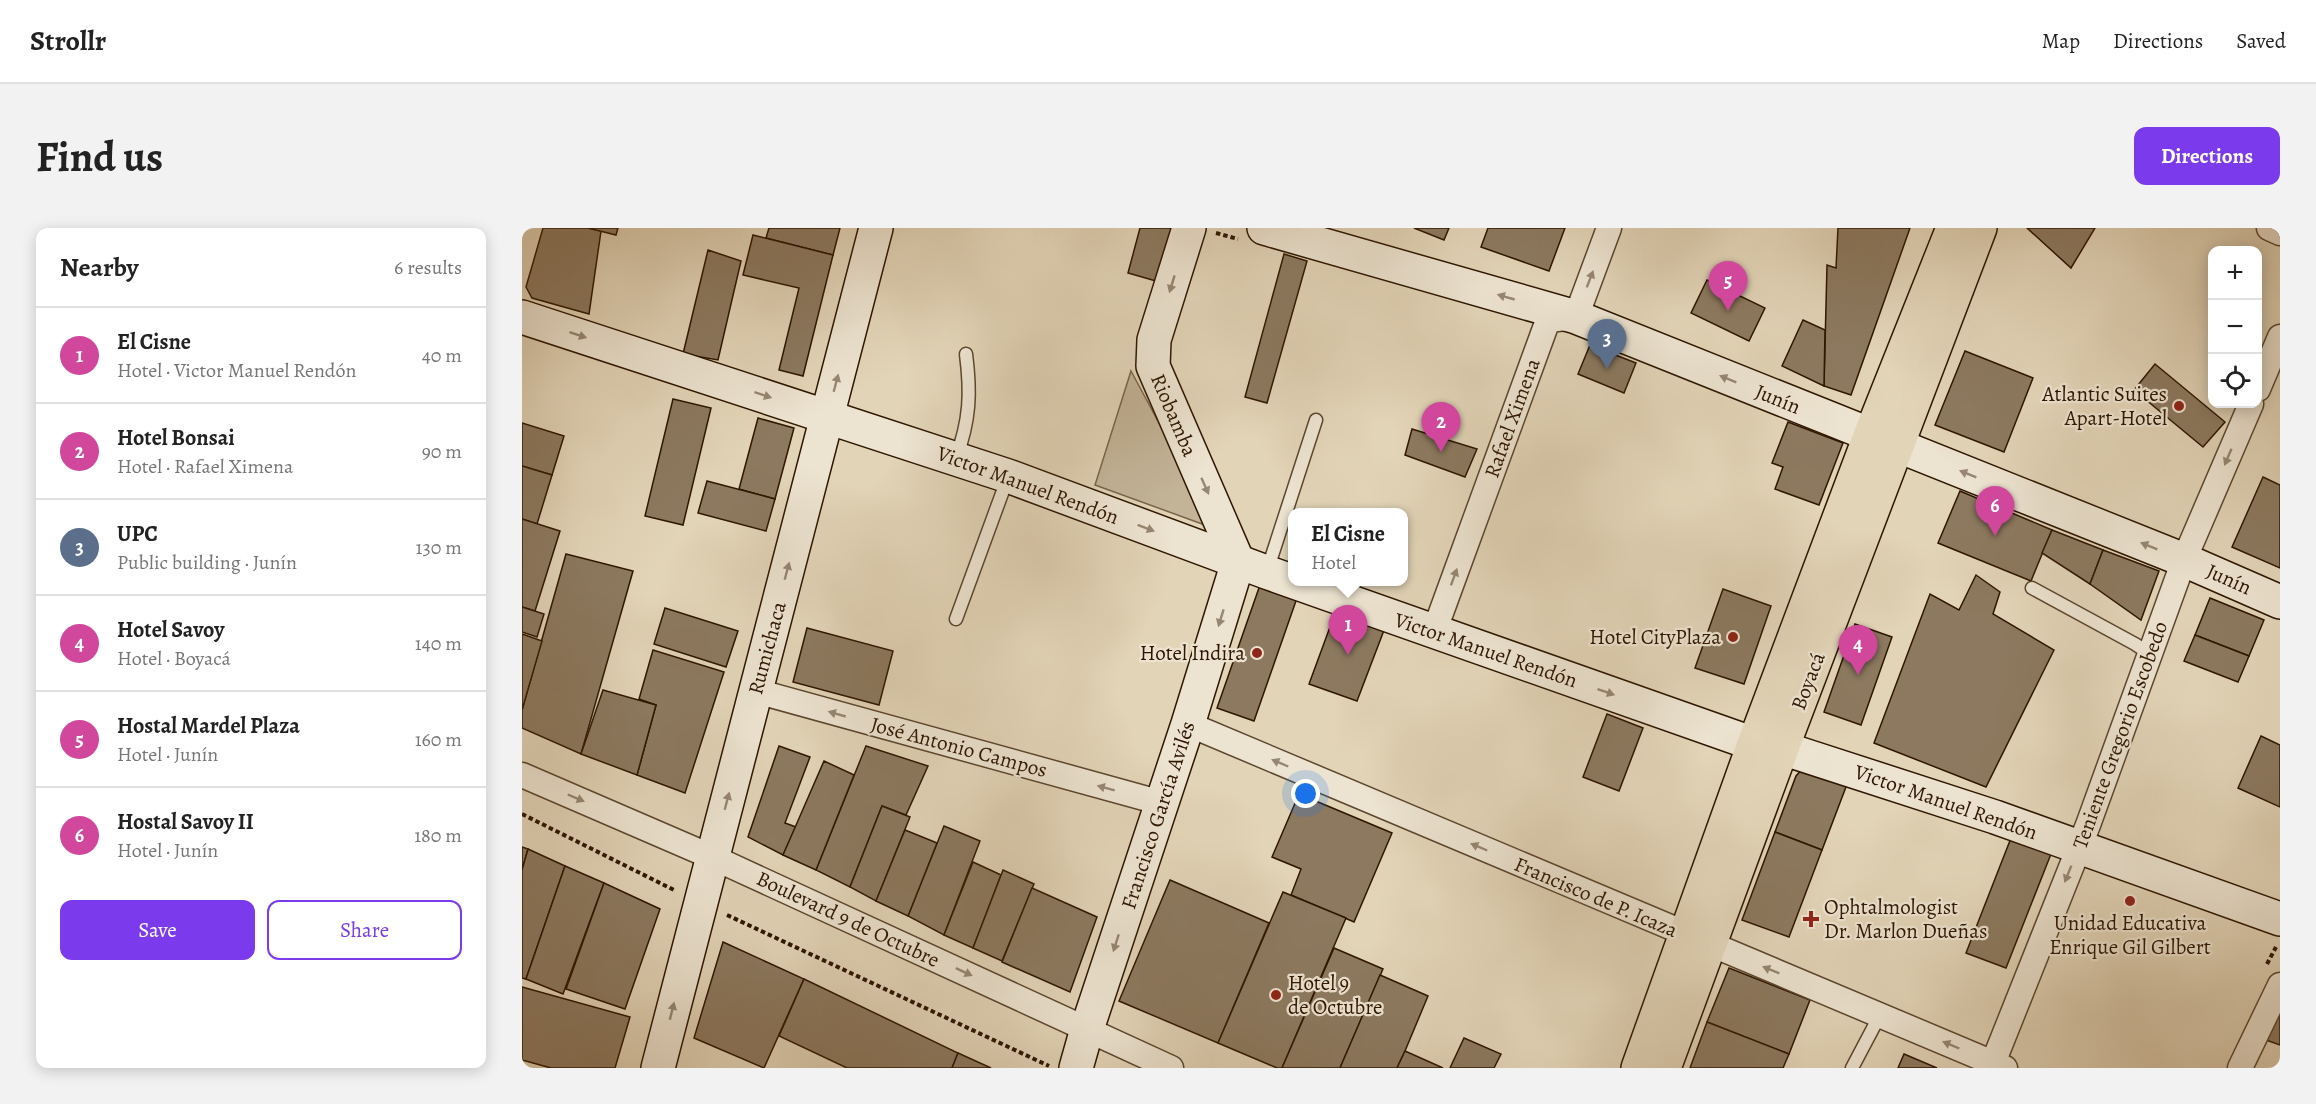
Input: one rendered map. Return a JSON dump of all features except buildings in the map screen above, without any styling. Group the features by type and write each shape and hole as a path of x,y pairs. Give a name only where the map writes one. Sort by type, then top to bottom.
{"main road":[{"name":"Boyacá","path":"1664,1068 1699,940 1769,743 1884,440 1953,228"},
{"name":"Boyacá","path":"1884,440 1980,228"},
{"name":"Boyacá","path":"1638,1068 1699,940"}],"street":[{"name":"Rumichaca","path":"658,1068 876,228"},
{"name":"Riobamba","path":"1189,228 1154,340 1153,366 1252,567"},
{"name":"Junín","path":"1264,228 1576,317 2184,560 2280,602"},
{"path":"1576,317 1609,228"},
{"path":"2269,228 2280,233"},
{"name":"Victor Manuel Rendón","path":"522,317 1008,476 1288,580"},
{"name":"Rafael Ximena","path":"1434,632 1548,320 1576,317"},
{"path":"2262,380 2280,337"},
{"name":"Teniente Gregorio Escobedo","path":"1996,1066 2079,848 2184,560 2249,408"},
{"name":"Francisco García Avilés","path":"1076,1068 1188,724 1252,567"},
{"name":"Victor Manuel Rendón","path":"1305,586 1434,632 1995,817 2280,919"},
{"name":"José Antonio Campos","path":"756,691 1162,803"},
{"name":"Francisco de P. Icaza","path":"1188,724 1996,1066"},
{"name":"Boulevard 9 de Octubre","path":"522,775 712,857 1171,1068"},
{"path":"2240,1068 2280,985"}],"lane":[{"path":"1927,329 1965,228"},
{"path":"956,459 965,434 971,388 966,354"},
{"path":"1252,567 1316,420"},
{"path":"956,619 1008,476"},
{"name":"Boyacá","path":"1769,743 1816,607 1859,502"},
{"path":"2032,588 2150,654"},
{"name":"Boyacá","path":"1652,1068 1725,865"},
{"path":"1852,1068 1880,1015"}],"path":[{"path":"522,814 700,902 1052,1068"}],"shaded area":[{"path":"1131,371 1216,529 1095,485"}],"place":[{"name":"Hostal Mardel Plaza","path":"1728,311"},
{"name":"UPC","path":"1607,369"},
{"name":"Atlantic Suites Apart-Hotel","path":"2179,406"},
{"name":"Hotel Bonsai","path":"1441,452"},
{"name":"Hostal Savoy II","path":"1995,536"},
{"name":"Hotel CityPlaza","path":"1733,637"},
{"name":"Hotel Indira","path":"1257,653"},
{"name":"El Cisne","path":"1348,655"},
{"name":"Hotel Savoy","path":"1858,675"},
{"name":"Unidad Educativa Enrique Gil Gilbert","path":"2130,901"},
{"name":"Ophtalmologist Dr. Marlon Dueñas","path":"1811,919"},
{"name":"Hotel 9 de Octubre","path":"1276,995"}]}
